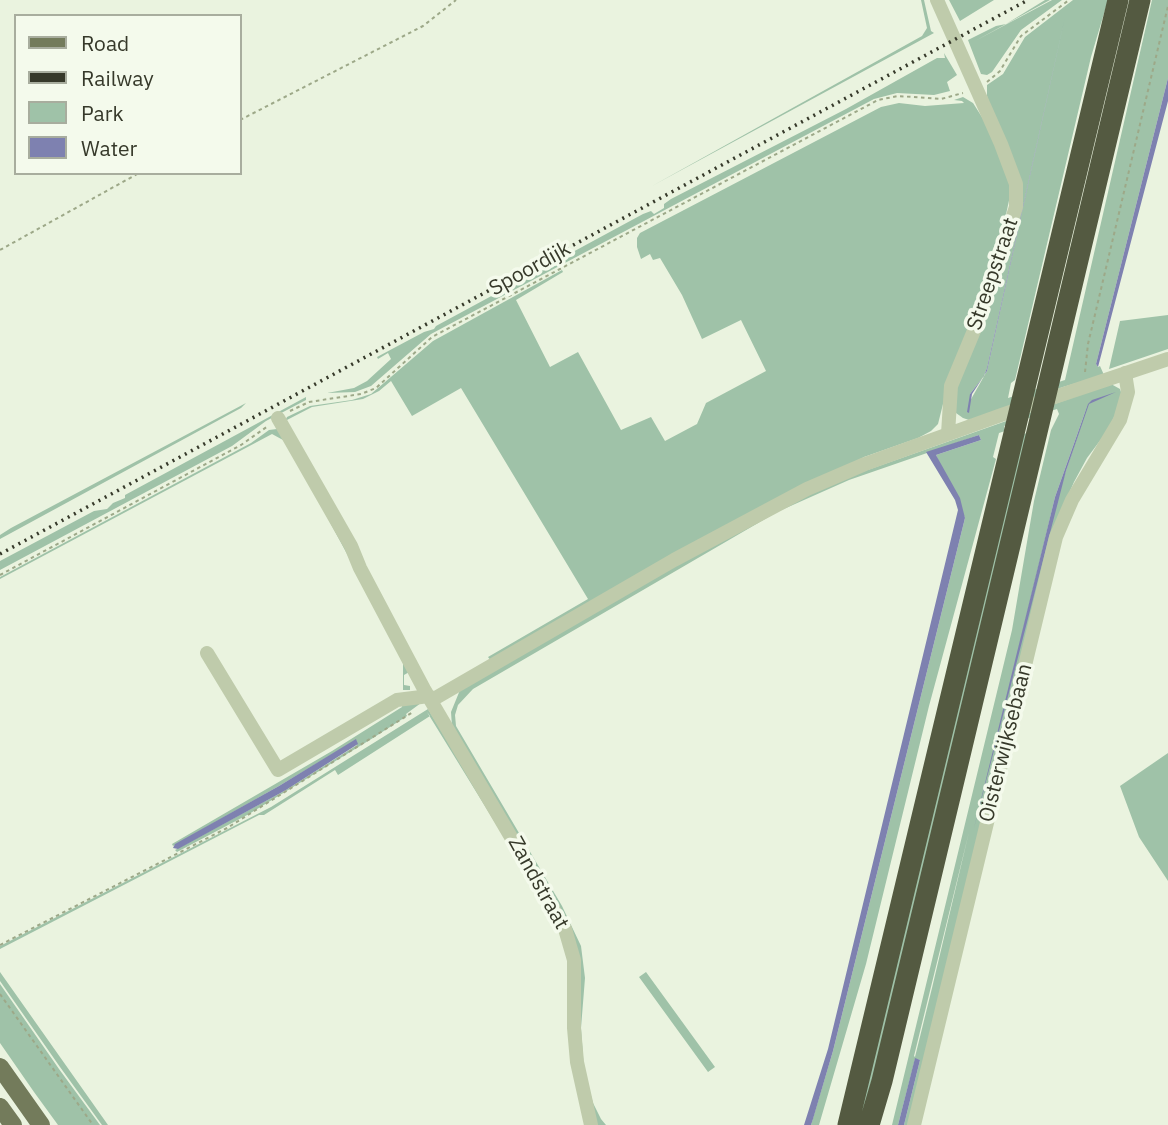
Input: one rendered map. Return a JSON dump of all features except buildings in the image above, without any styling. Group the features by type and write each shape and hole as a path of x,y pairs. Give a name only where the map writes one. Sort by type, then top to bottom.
{"highway":[{"path":"848,1125 1118,0"},
{"path":"869,1125 882,1081 1140,0"},
{"path":"833,1125 860,1074"},
{"path":"875,1125 882,1081"}],"main road":[{"path":"0,1067 41,1125"},
{"path":"0,1107 13,1125"}],"street":[{"name":"Streepstraat","path":"937,0 1016,184 1016,207 978,321 951,386 948,434"},
{"path":"206,653 278,771 397,700 431,698 674,560 807,489 865,464 948,434 1168,359"},
{"name":"Oisterwijksebaan","path":"914,1125 1056,537 1072,500 1120,420 1128,393 1125,373"},
{"name":"Zandstraat","path":"278,418 351,545 360,568 431,698 565,929 571,946 576,979 574,1028 577,1062 591,1125"}],"path":[{"path":"242,119 423,26 456,0"},
{"name":"Spoordijk","path":"0,575 241,445 278,418 309,402 361,394 376,388 432,337 878,100 898,96 941,99 975,89 993,79 1000,71 1021,36 1069,0"},
{"path":"1083,387 1088,344 1168,6"},
{"path":"0,250 135,175"},
{"path":"0,945 227,828 431,698"},
{"path":"0,994 93,1125"}],"green space":[{"path":"921,0 924,0 931,31 934,33 652,186 922,36 927,28"},
{"path":"949,0 994,0 960,21"},
{"path":"1045,0 1050,0 975,41 1052,0 1062,0 1021,30 992,72 981,74 968,40 1006,24"},
{"path":"1073,0 1108,0 1091,57 1015,380 1011,383 1008,398 1065,380 1152,0 1168,0 1168,78 1096,364 1104,375 969,420 956,413 955,390 1017,192 987,96 987,85 1003,74 1025,37","holes":["1065,17 987,371 970,401 970,394 987,368"]},
{"path":"944,53 957,75 947,82 950,91 934,95 897,93 874,99 431,334 371,386 355,392 327,393 354,388 367,381 391,359 388,353 378,359 377,357 434,329 643,214 651,211 654,214 664,208 664,204 671,199 846,109 937,58 945,58"},
{"path":"963,97 973,103 987,125 1009,182 1010,196 1003,228 946,392 938,424 918,438 864,457 491,661 488,657 588,599 461,388 412,416 391,381 379,391 363,399 312,407 285,421 287,417 310,406 352,400 371,394 433,341 562,270 563,272 516,300 550,367 578,352 621,430 651,417 665,441 697,424 706,403 766,371 741,320 702,339 682,295 660,258 653,260 650,254 641,259 637,247 640,233 881,107 899,103 925,106 964,103 954,100"},
{"path":"1168,315 1168,349 1109,369 1120,321"},
{"path":"1111,384 1120,389 1123,398 1108,430 1087,458 1063,507 908,1125 904,1125 920,1060 915,1059 898,1125 892,1125 1012,630 1034,501 1051,430 1059,414 1057,409 1004,426 1005,431 999,433 993,457 996,459 929,706 866,964 819,1125 811,1125 833,1051 965,518 936,455 981,440 979,435 849,480 777,512 473,689 458,705 456,726 562,906 581,946 585,978 581,1028 584,1070 593,1103 606,1125 595,1125 582,1070 579,963 452,726 451,712 460,690 642,582 825,485","holes":["1088,404 1057,498 1008,693 1055,497","969,832 932,988 915,1057 914,1056"]},
{"path":"306,397 306,400 266,421 232,446 0,570 0,561 94,511 107,509 125,498 125,495"},
{"path":"246,403 0,539 0,535 11,528"},
{"path":"277,429 284,434 411,671 404,675 404,685 410,686 410,690 403,690 403,658 290,448 272,434 0,579 251,443 269,430"},
{"path":"1028,433 877,1062 859,1125 855,1125 1023,434"},
{"path":"403,700 421,703 406,714 407,716 373,738 249,814 177,852 175,850 286,790 357,745 356,740 173,846 172,844 402,707"},
{"path":"428,709 521,861 519,868 520,863 430,716 338,775 335,770 264,815 259,815 0,949 0,946 271,807"},
{"path":"1168,753 1168,881 1139,837 1120,786"},
{"path":"0,972 108,1125 102,1125 60,1067 0,981"},
{"path":"646,972 715,1067 708,1072 639,977"},
{"path":"0,984 100,1125 58,1125 34,1092 0,1043"}],"water":[{"path":"1065,17 987,371 984,375 987,368"},
{"path":"1168,78 1168,101 1098,367 1096,364"},
{"path":"982,378 972,394 969,413 970,394"},
{"path":"1116,392 1089,404 1066,471 974,828 1055,497 1088,404 1092,400"},
{"path":"979,435 981,440 936,455 960,498 965,518 833,1051 811,1125 804,1125 828,1049 958,510 955,500 926,452"},
{"path":"356,739 358,744 286,790 178,849 173,848 175,844"},
{"path":"915,1058 920,1060 904,1125 898,1125"}],"railway":[{"path":"0,554 1028,0"}]}
